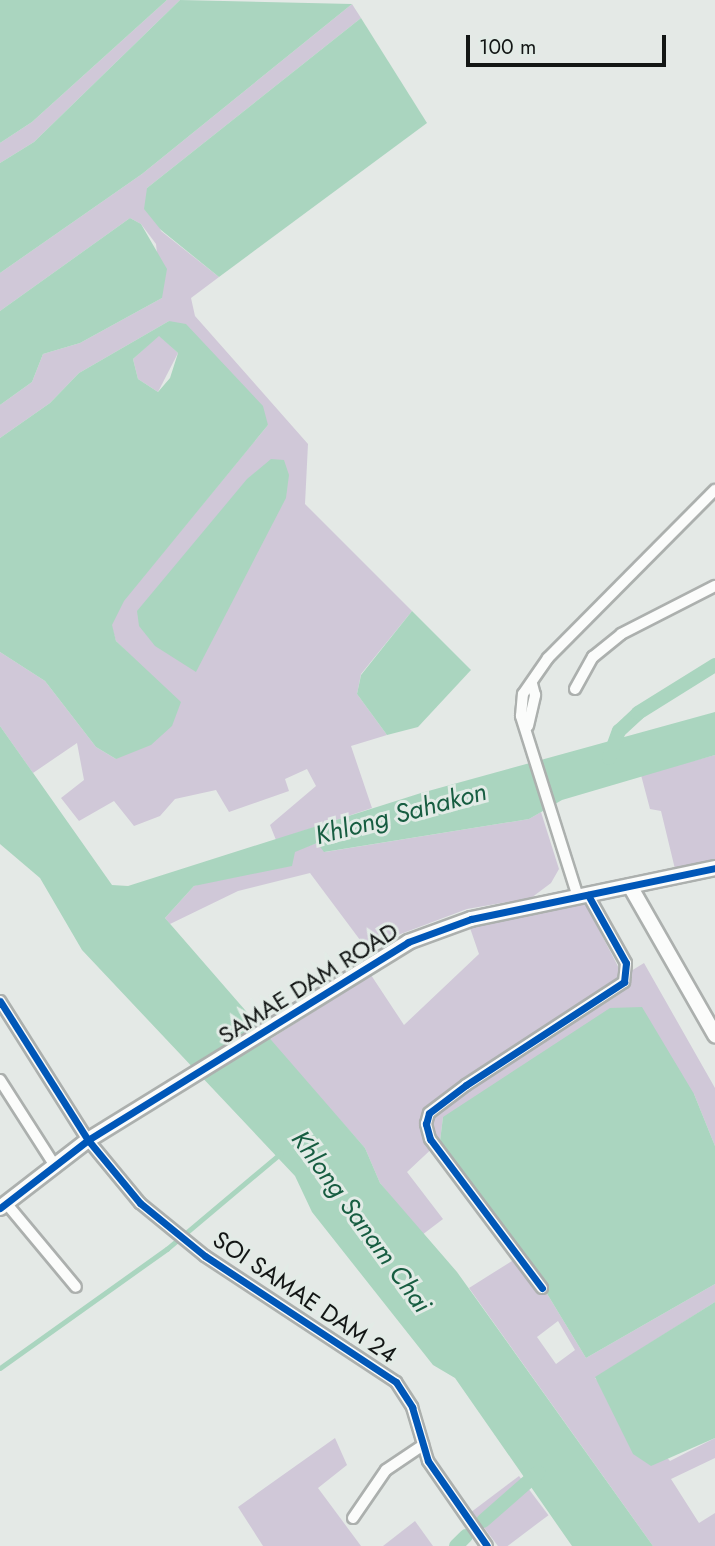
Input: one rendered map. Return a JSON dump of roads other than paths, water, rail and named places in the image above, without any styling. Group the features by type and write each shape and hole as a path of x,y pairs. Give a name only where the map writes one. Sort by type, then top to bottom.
{"street":[{"path":"542,1288 430,1139 426,1124 429,1112 466,1085 624,982 626,963 584,896 554,814 528,726 535,695 532,684 548,658 715,490"},
{"path":"575,689 593,657 621,634 715,586"},
{"name":"SAMAE DAM ROAD","path":"3,1205 88,1140 414,939 471,919 715,868"},
{"path":"630,886 715,1035"},
{"name":"SOI SAMAE DAM 24","path":"0,1001 88,1140 140,1203 185,1239 396,1382 412,1407 432,1469 487,1546"},
{"path":"0,1080 55,1166"},
{"path":"3,1205 76,1287"},
{"path":"352,1518 386,1470 423,1445"}],"water":[{"path":"0,0 167,0 32,122 0,143"},
{"path":"180,0 352,4 142,174 0,273 0,163 34,142"},
{"path":"361,18 427,123 219,277 161,230 144,209 147,188"},
{"path":"130,218 141,224 167,269 162,298 80,343 43,354 32,382 0,405 0,311"},
{"path":"169,321 186,324 263,406 268,425 124,601 112,625 116,641 181,702 172,726 151,745 116,759 96,747 45,681 0,652 0,438 50,403 79,373","holes":["159,336 178,353 170,378 158,392 138,379 133,359"]},
{"path":"271,459 284,460 289,475 286,498 196,672 155,646 139,626 137,611 247,479"},
{"path":"412,611 471,670 418,727 387,735 357,694 361,675"},
{"path":"715,712 715,755 562,800 529,819 324,852 317,843 295,852 292,866 194,886 165,918 365,1148 380,1183 457,1272 653,1546 572,1546 455,1378 433,1365 312,1212 295,1176 82,950 40,878 0,844 0,726 112,885 128,886 421,793"},
{"path":"642,1007 694,1094 715,1146 715,1284 586,1358 523,1254 440,1141 443,1117 610,1008"},
{"path":"715,1302 715,1438 651,1466 633,1454 595,1377"}],"waterway":[{"path":"609,758 619,731 638,713 715,665"},
{"name":"Khlong Sanam Chai","path":"0,1368 167,1249 280,1154"},
{"path":"483,1521 539,1472"},
{"path":"456,1546 466,1536"}],"water label":[{"name":"Khlong Sahakon","path":"401,814"}]}
